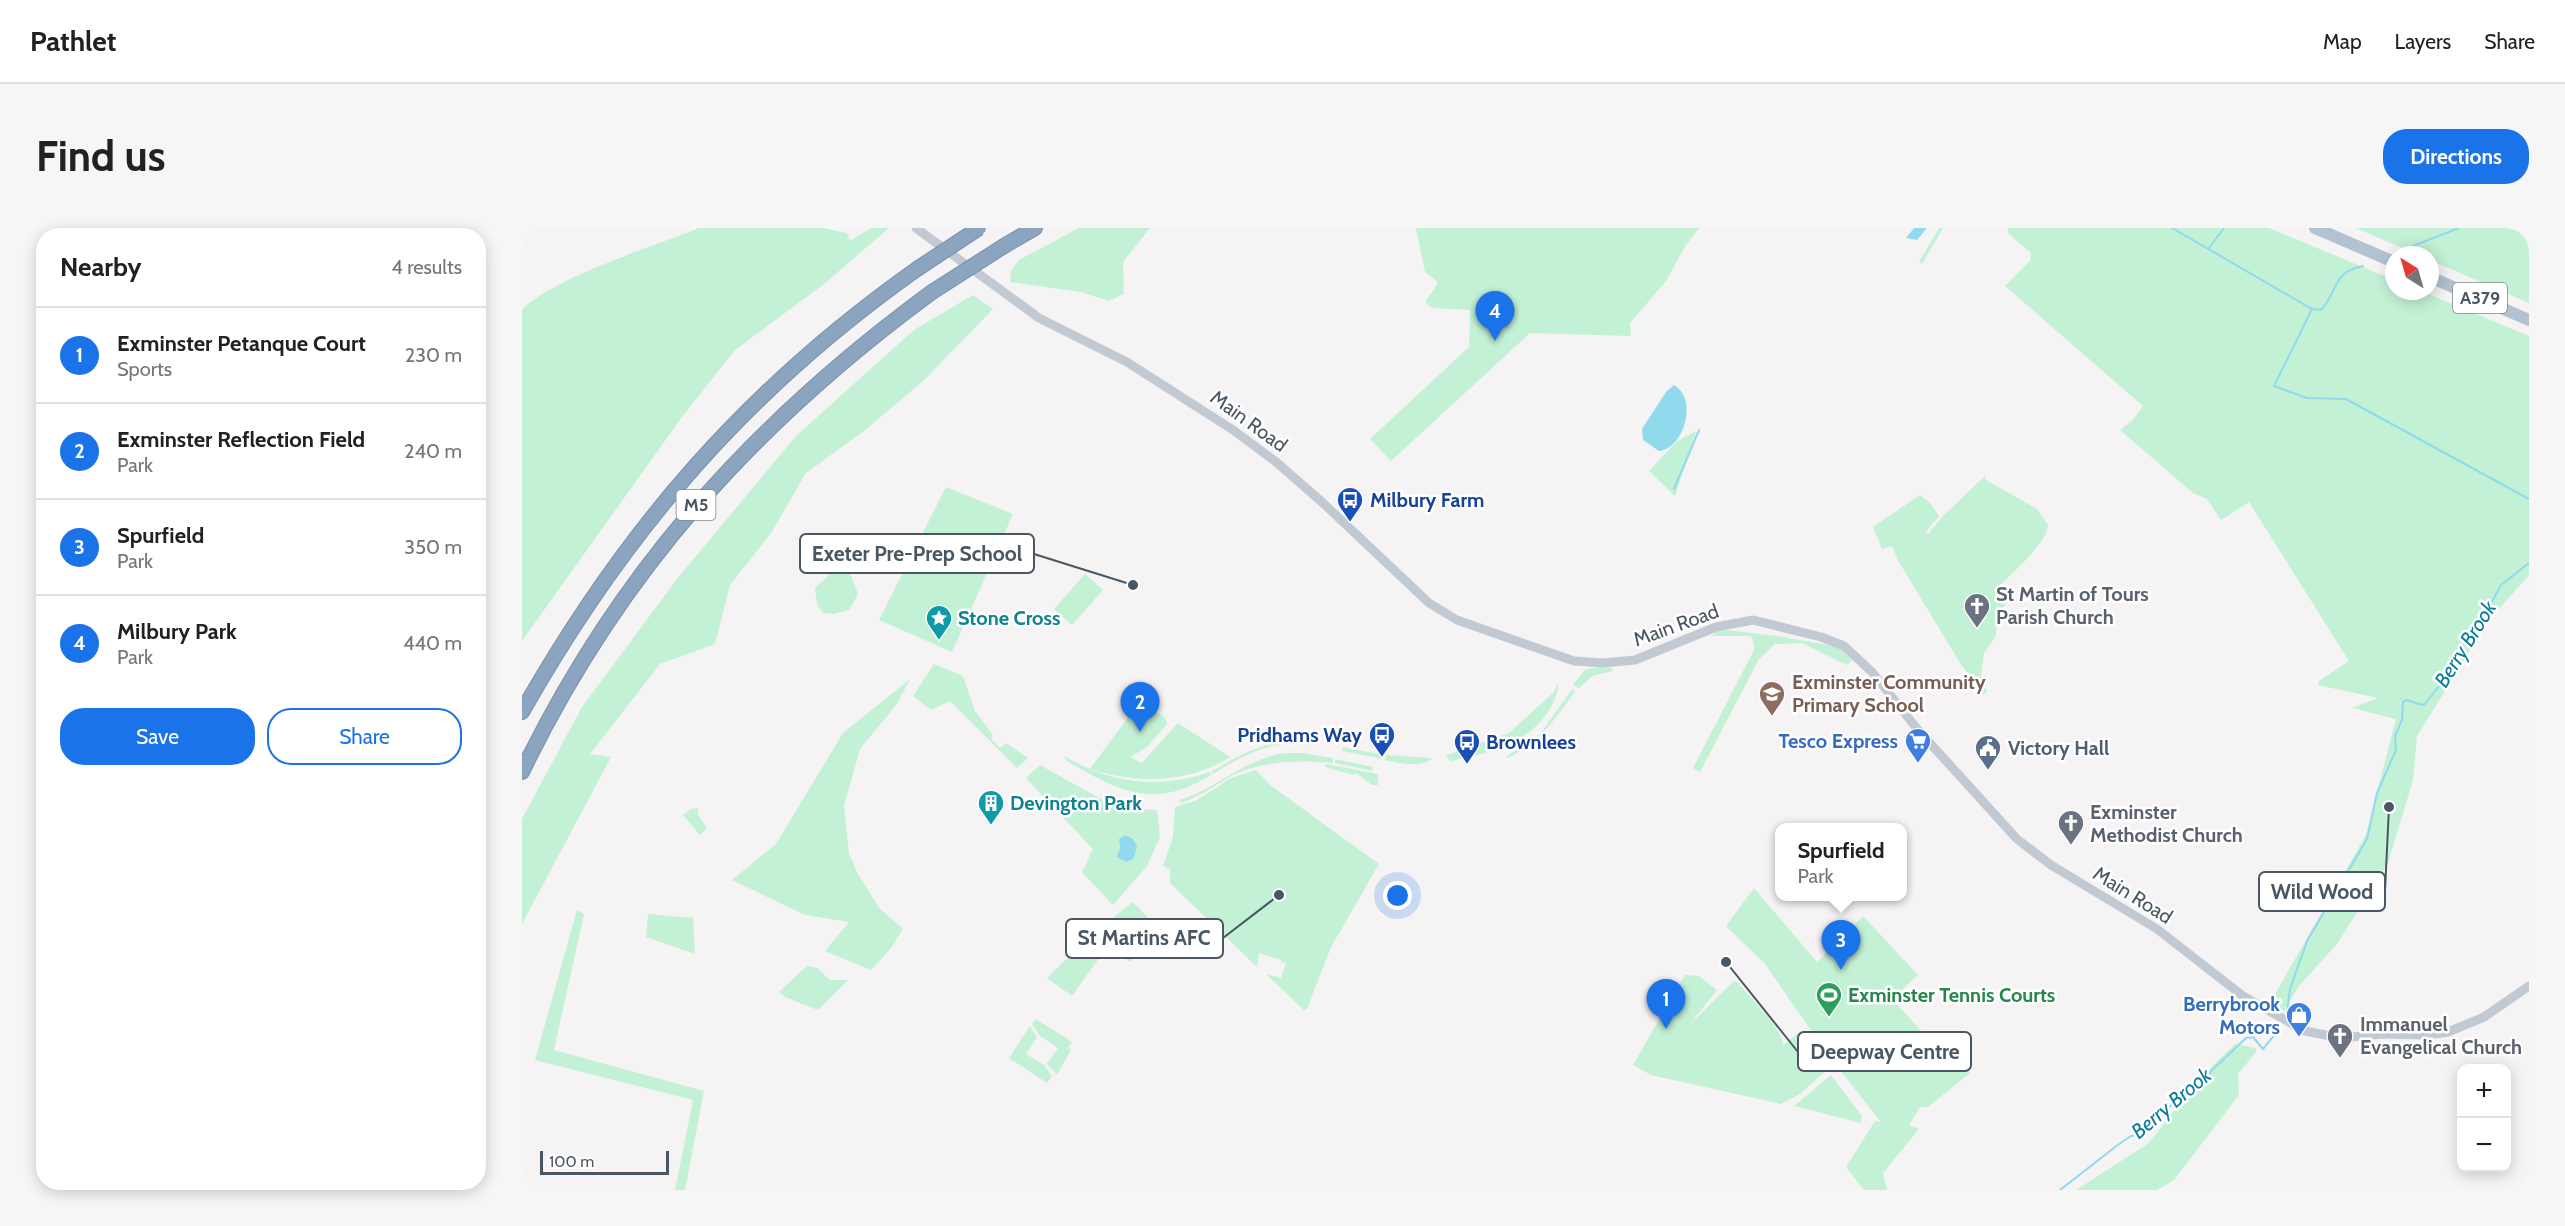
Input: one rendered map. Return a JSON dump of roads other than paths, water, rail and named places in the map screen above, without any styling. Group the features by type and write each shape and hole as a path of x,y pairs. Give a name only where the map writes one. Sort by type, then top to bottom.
{"highway":[{"name":"M5","path":"522,712 556,651 591,597 640,531 687,474 739,418 807,354 872,301 979,228"},
{"name":"M5","path":"522,772 546,724 620,604 663,545 710,489 803,395 888,325 932,292 1035,228"}],"main road":[{"path":"2315,228 2385,258"},
{"name":"A379","path":"2439,281 2529,320"}],"street":[{"name":"Main Road","path":"916,228 1039,318 1127,362 1233,430 1275,461 1323,503 1429,603 1457,620 1574,661 1603,663 1635,660 1716,627 1753,620 1821,637 1844,646 1872,672 1918,730 2017,839 2051,865 2157,929 2243,996 2305,1031 2341,1038 2382,1034 2427,1035 2448,1032 2484,1017 2529,986"}],"water":[{"path":"1914,228 1927,228 1917,240 1906,238"},
{"path":"1674,385 1682,392 1686,401 1685,423 1675,442 1659,451 1643,440 1642,429 1666,392"},
{"path":"1125,835 1133,839 1137,846 1134,858 1127,862 1117,857 1120,848 1119,839"}],"waterway":[{"path":"2172,228 2312,309 2321,310 2341,277 2363,266"},
{"path":"2209,248 2224,228"},
{"path":"2413,246 2459,228"},
{"path":"2522,228 2529,231"},
{"path":"2312,309 2274,386 2307,398 2346,399 2529,499"},
{"path":"1674,489 1699,430"},
{"name":"Berry Brook","path":"2287,1012 2290,989 2307,941 2367,839 2377,793 2396,750 2395,736 2402,720 2403,702 2407,700 2425,704 2448,675 2501,585 2529,563"},
{"name":"Berry Brook","path":"2060,1190 2119,1144 2131,1136 2139,1135 2157,1120 2196,1079 2207,1075 2246,1038 2253,1037 2263,1049 2276,1033"}],"place":[{"name":"Milbury Park","path":"1495,341"},
{"name":"Milbury Farm","path":"1350,523"},
{"name":"Exeter Pre-Prep School","path":"1133,585"},
{"name":"St Martin of Tours Parish Church","path":"1977,629"},
{"name":"Stone Cross","path":"939,641"},
{"name":"Exminster Community Primary School","path":"1772,717"},
{"name":"Exminster Reflection Field","path":"1140,732"},
{"name":"Pridhams Way","path":"1382,758"},
{"name":"Tesco Express","path":"1918,764"},
{"name":"Brownlees","path":"1467,765"},
{"name":"Victory Hall","path":"1988,771"},
{"name":"Wild Wood","path":"2389,807"},
{"name":"Devington Park","path":"991,826"},
{"name":"Exminster Methodist Church","path":"2071,846"},
{"name":"St Martins AFC","path":"1279,895"},
{"name":"Deepway Centre","path":"1726,962"},
{"name":"Spurfield","path":"1841,970"},
{"name":"Exminster Tennis Courts","path":"1829,1018"},
{"name":"Exminster Petanque Court","path":"1666,1029"},
{"name":"Berrybrook Motors","path":"2299,1038"},
{"name":"Immanuel Evangelical Church","path":"2340,1059"}]}
